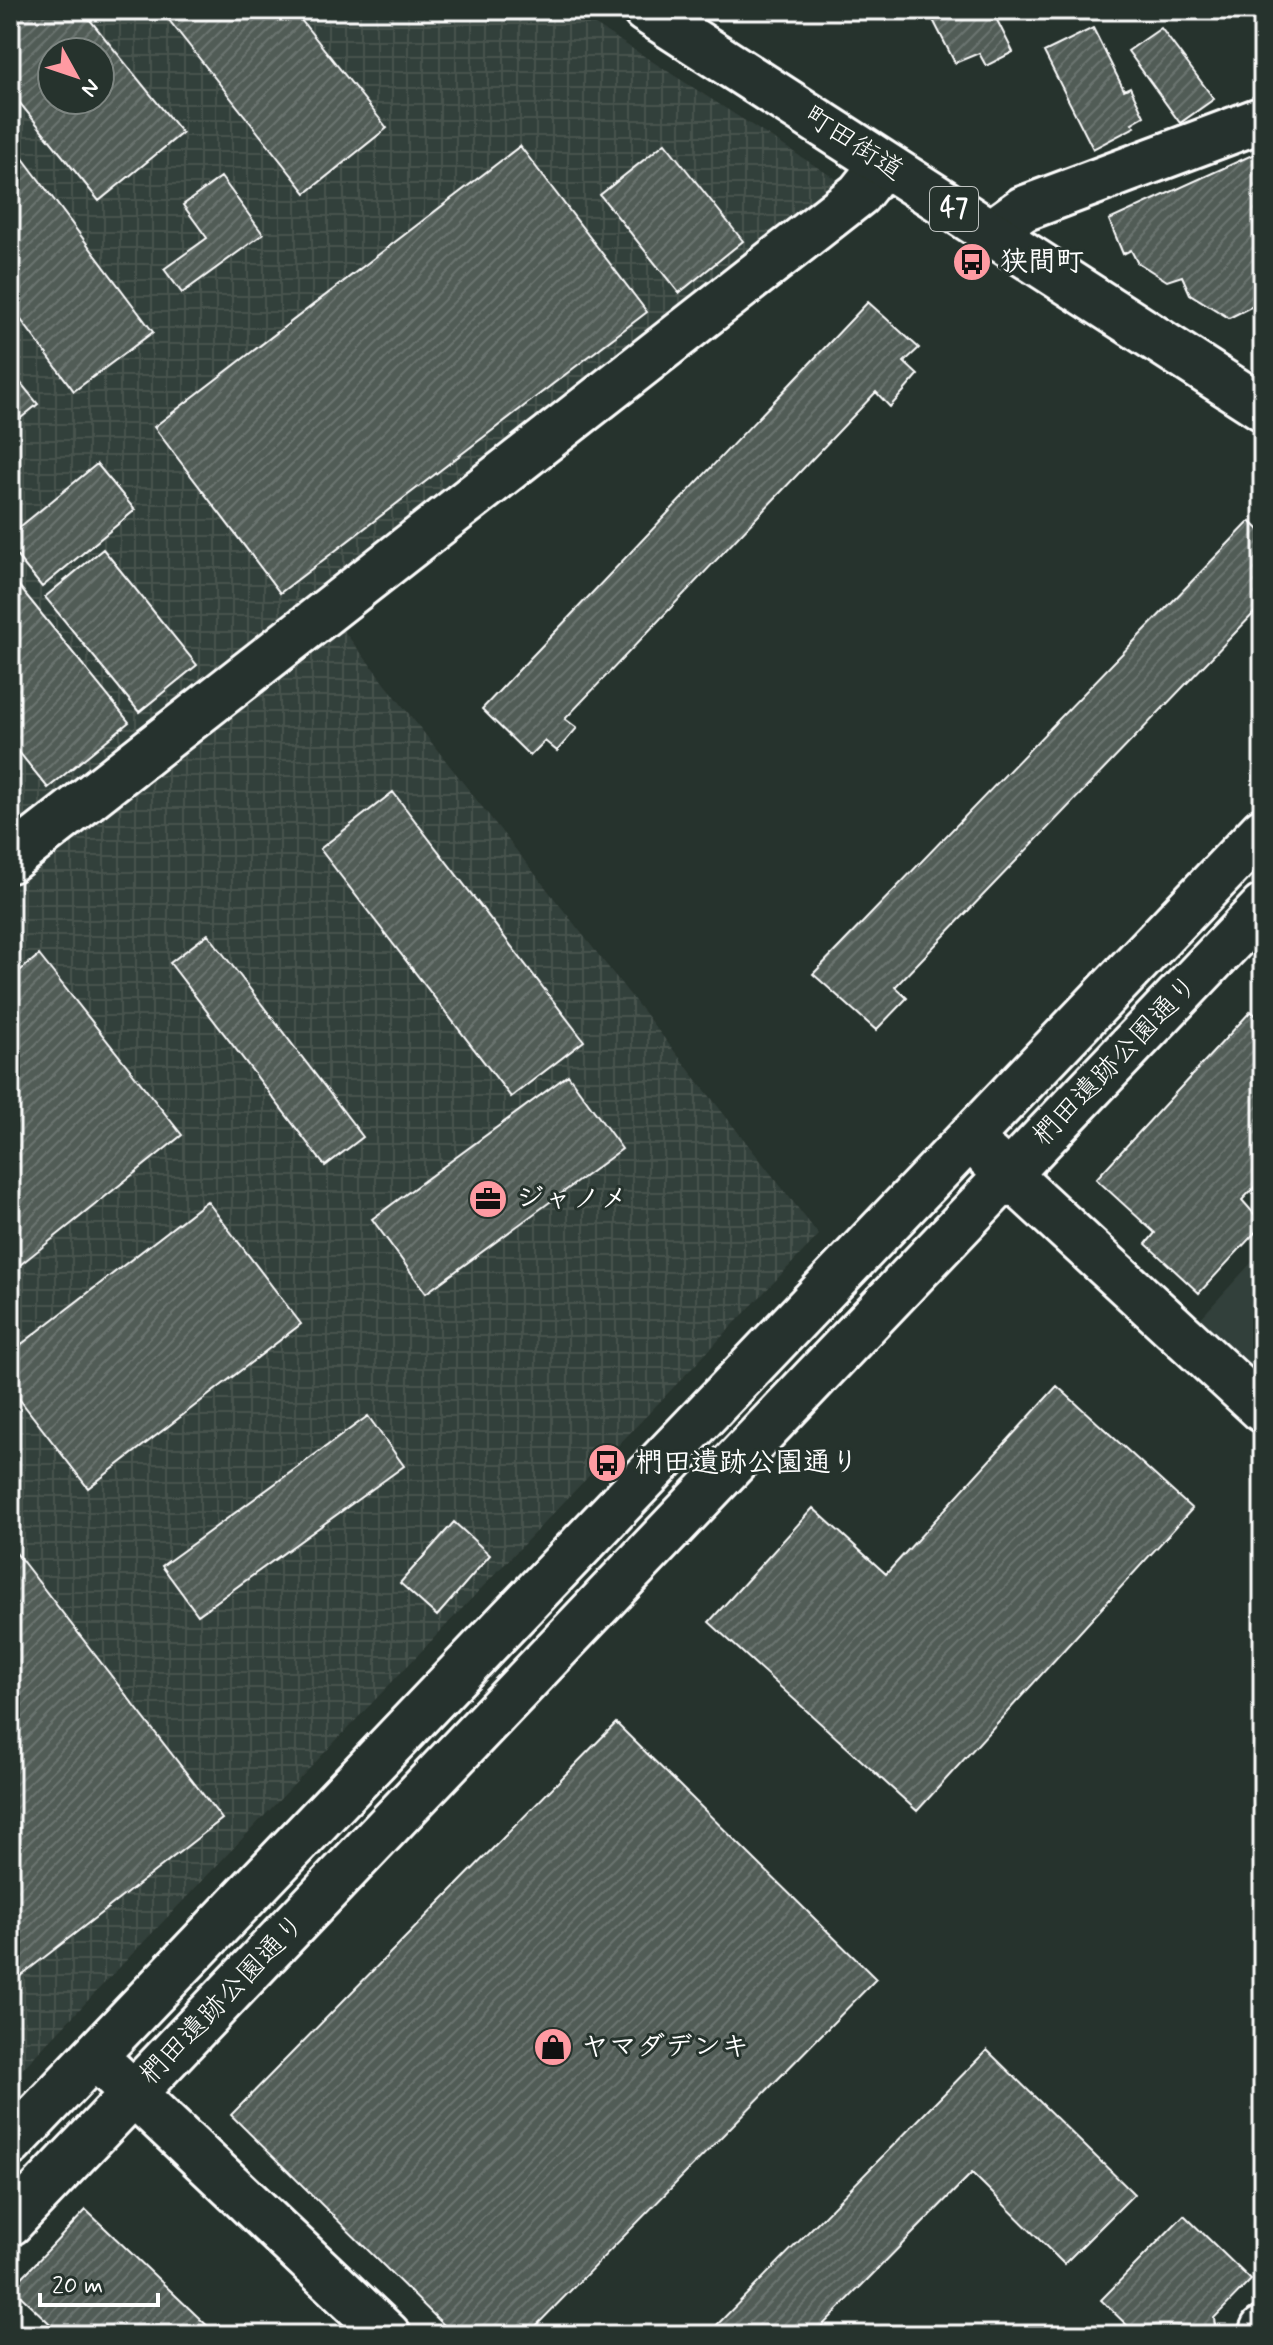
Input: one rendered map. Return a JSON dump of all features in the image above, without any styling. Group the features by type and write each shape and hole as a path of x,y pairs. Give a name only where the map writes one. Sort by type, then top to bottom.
{"street":[{"name":"町田街道","path":"645,10 1263,408"},
{"path":"991,232 1023,209 1263,119"},
{"path":"10,860 859,194 883,164"},
{"name":"椚田遺跡公園通り","path":"10,2144 1263,830"},
{"name":"椚田遺跡公園通り","path":"10,2223 1263,907"},
{"path":"968,1138 1263,1410"},
{"path":"94,2055 388,2335"},
{"path":"1261,2335 1263,2329"}],"shaded area":[{"path":"10,10 572,10 859,194 328,611 819,1235 10,2082"},
{"path":"1263,1250 1263,1384 1198,1321"}],"building":[{"path":"10,10 82,10 103,36 36,36 36,116 116,116 116,52 182,133 99,201 10,91"},
{"path":"161,10 293,10 387,128 306,193"},
{"path":"928,10 992,10 1013,52 986,66 979,53 955,63"},
{"path":"1093,28 1124,90 1130,87 1144,116 1132,123 1135,127 1093,149 1044,52"},
{"path":"1161,28 1214,99 1180,123 1128,51"},
{"path":"10,141 153,332 74,391 10,305"},
{"path":"665,143 743,241 679,293 600,195"},
{"path":"520,146 647,312 280,593 154,427"},
{"path":"1263,150 1263,262 1258,265 1263,275 1263,301 1229,318 1190,294 1182,276 1167,281 1137,262 1131,250 1123,254 1109,220"},
{"path":"221,177 263,234 182,293 164,269 207,238 183,205"},
{"path":"868,302 919,348 904,362 918,375 890,407 876,392 565,719 577,728 557,751 545,741 530,756 482,709"},
{"path":"10,370 38,404 10,427"},
{"path":"97,464 135,510 42,587 15,554 10,558 10,535"},
{"path":"1250,521 1263,534 1263,616 1257,610 895,987 907,998 876,1030 813,974"},
{"path":"103,549 197,665 139,712 45,597"},
{"path":"10,575 129,722 48,788 10,741"},
{"path":"393,792 584,1041 511,1097 320,849"},
{"path":"208,934 363,1137 325,1166 170,963"},
{"path":"39,955 182,1135 10,1273 10,979"},
{"path":"1251,1011 1263,1022 1263,1178 1242,1200 1263,1224 1199,1293 1146,1244 1155,1233 1096,1179"},
{"path":"568,1075 622,1149 426,1293 372,1219"},
{"path":"207,1201 301,1324 88,1488 10,1387 10,1353"},
{"path":"1057,1386 1192,1509 917,1811 709,1622 813,1508 886,1574"},
{"path":"368,1416 404,1466 198,1615 162,1566"},
{"path":"454,1522 490,1555 437,1616 400,1583"},
{"path":"10,1545 222,1819 10,1984"},
{"name":"ヤマダデンキ","path":"616,1723 876,1979 527,2335 454,2335 231,2115"},
{"path":"987,2050 1134,2194 1064,2264 972,2173 813,2335 707,2335"},
{"path":"86,2210 217,2335 62,2335 12,2288"},
{"path":"1184,2215 1251,2280 1214,2318 1216,2335 1137,2335 1101,2300"}],"place":[{"name":"狭間町","path":"972,262"},
{"name":"ジャノメ","path":"488,1199"},
{"name":"椚田遺跡公園通り","path":"607,1463"},
{"name":"ヤマダデンキ","path":"553,2047"}]}
